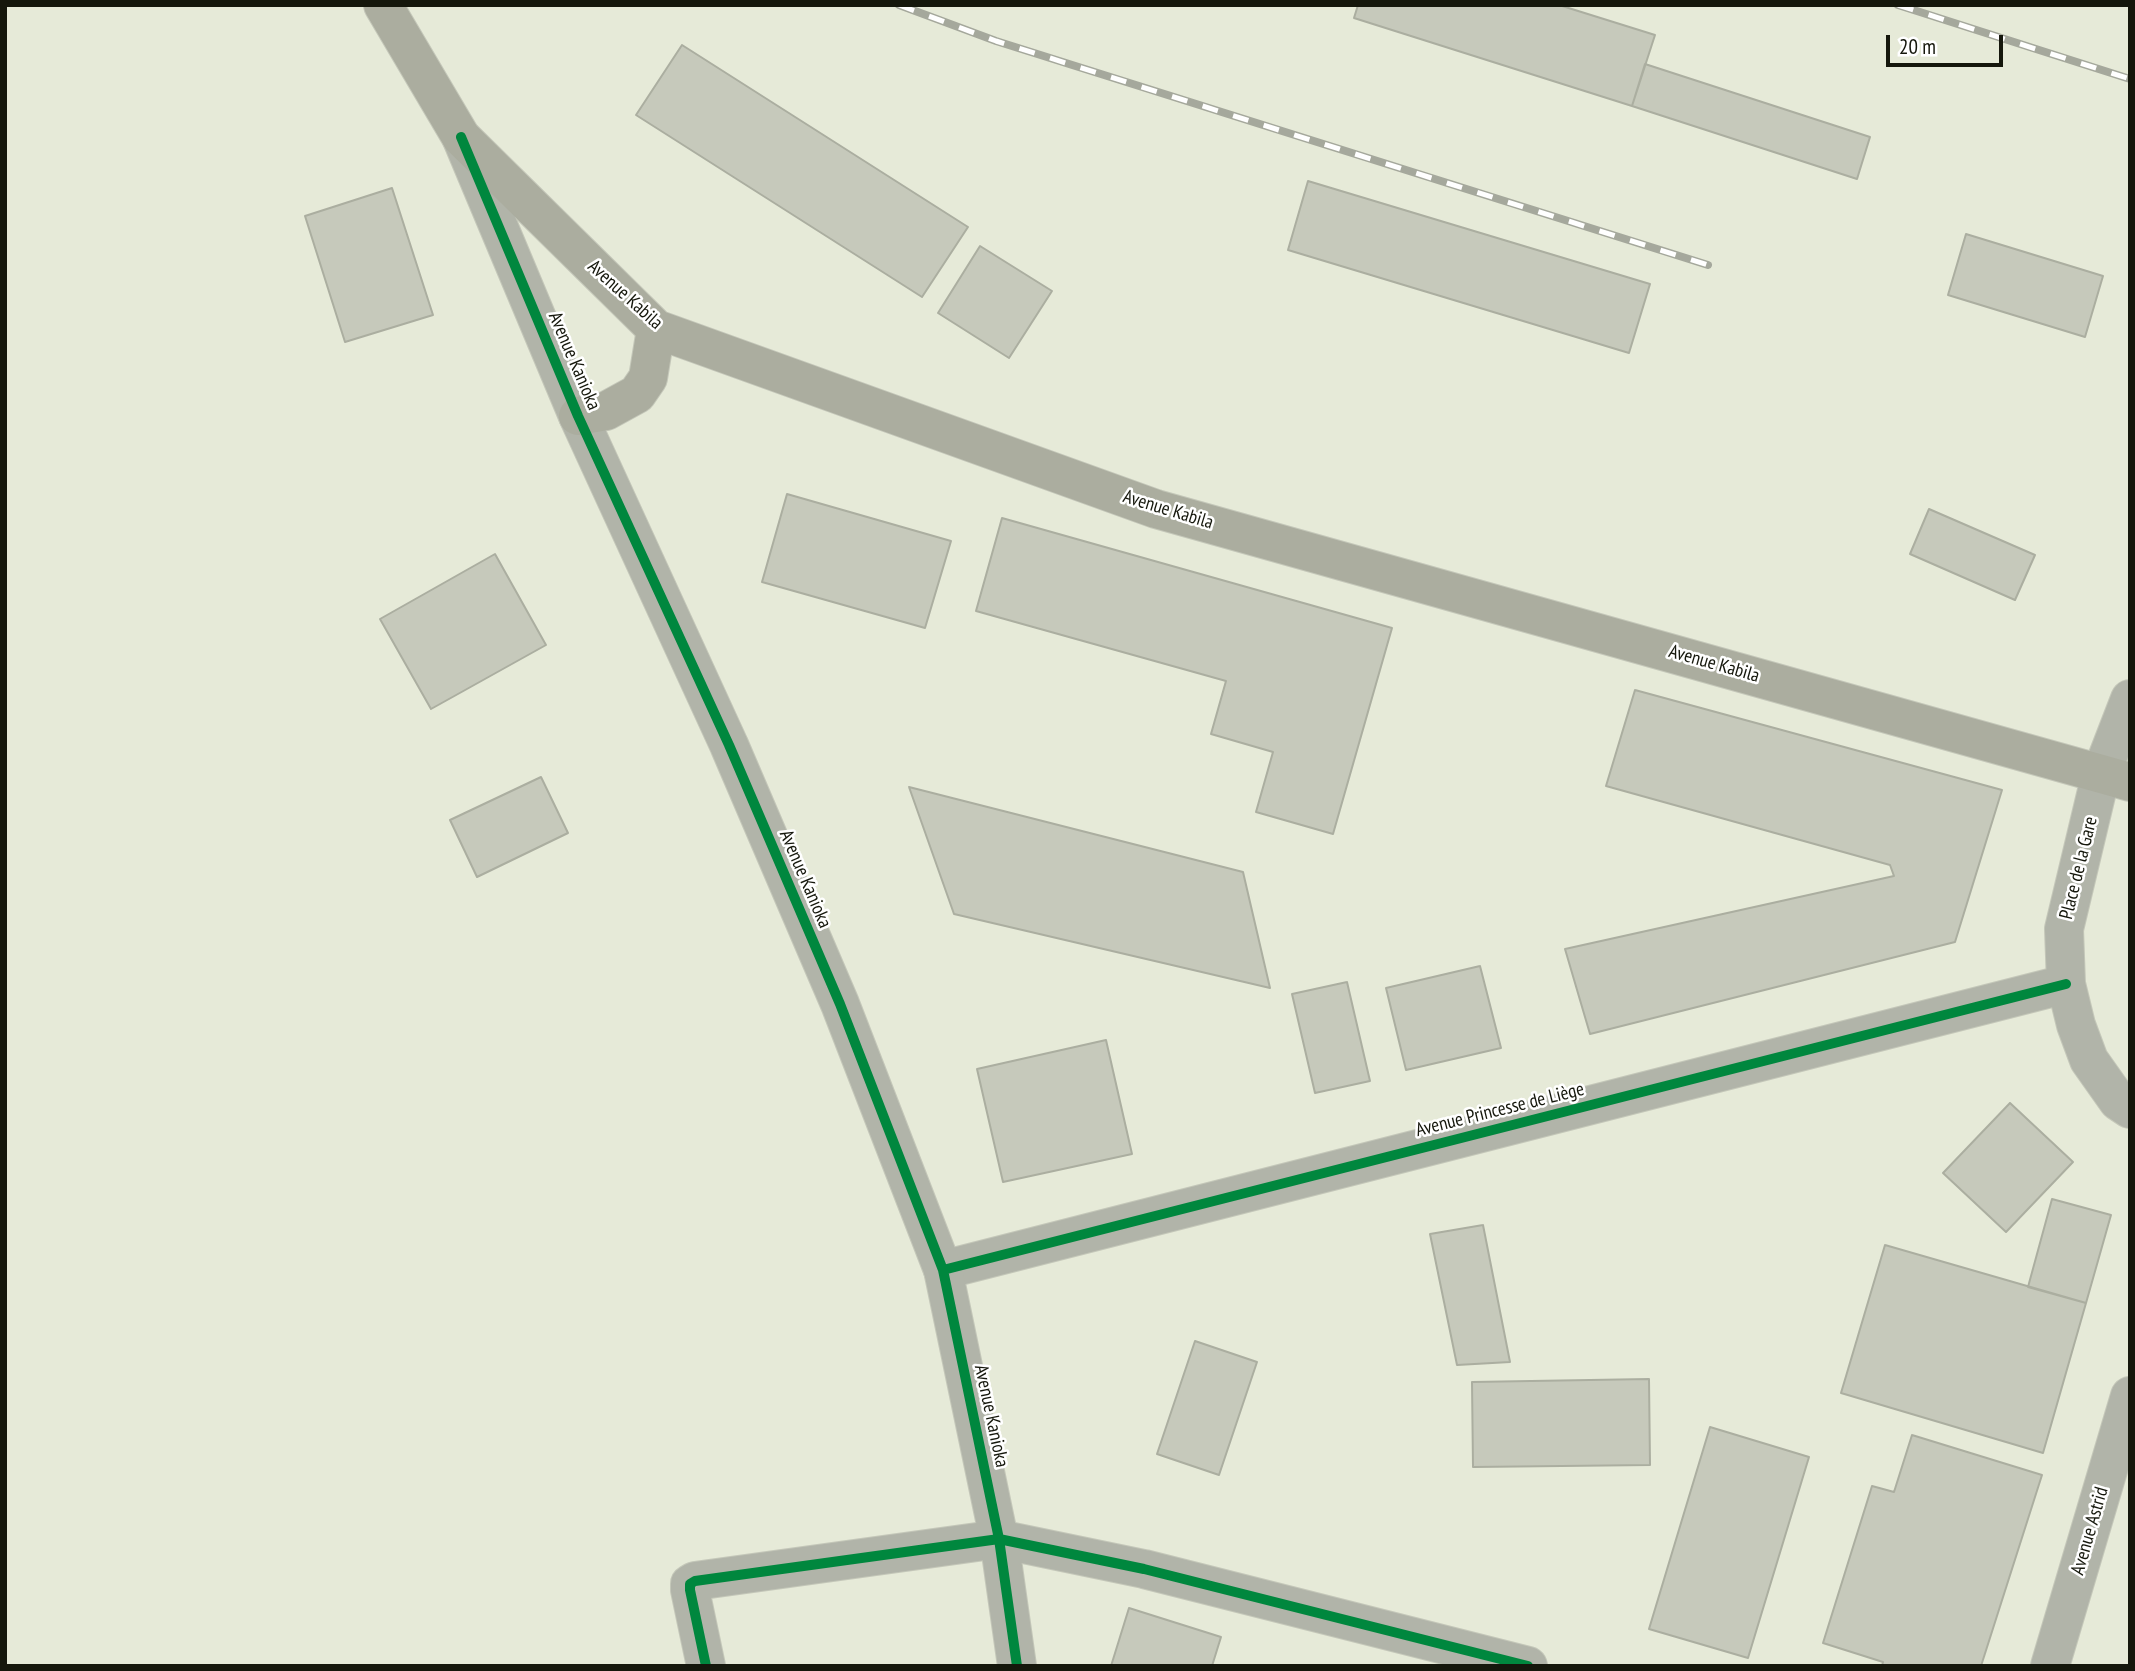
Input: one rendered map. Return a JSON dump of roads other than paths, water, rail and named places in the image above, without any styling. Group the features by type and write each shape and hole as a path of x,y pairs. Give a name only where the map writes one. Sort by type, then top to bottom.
{"highway":[{"name":"Avenue Kabila","path":"383,5 461,137 656,329 1156,509 2115,778"},
{"path":"578,416 606,411 637,394 648,378 656,329"}],"street":[{"name":"Avenue Kanioka","path":"461,137 578,416 745,782 839,1004 943,1270 999,1539 1017,1666"},
{"name":"Place de la Gare","path":"2130,699 2115,778 2064,929 2067,984 2076,1025 2089,1060 2118,1101 2130,1109"},
{"name":"Avenue Princesse de Liège","path":"943,1270 2067,984"},
{"name":"Avenue Astrid","path":"2050,1666 2130,1396"},
{"path":"706,1666 690,1590 690,1584 695,1581 999,1539 1144,1569 1528,1666"}],"railway":[{"path":"899,5 996,41 1708,265"},
{"path":"1898,5 2130,79"}]}
